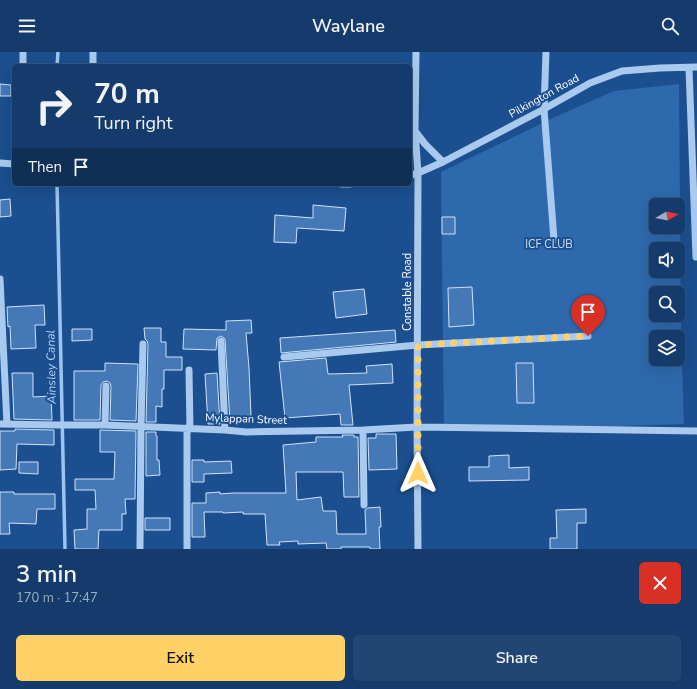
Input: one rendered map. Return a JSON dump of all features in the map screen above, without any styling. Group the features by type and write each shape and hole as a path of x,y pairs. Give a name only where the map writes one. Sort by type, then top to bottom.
{"street":[{"path":"23,52 23,64"},
{"path":"93,52 93,64"},
{"name":"Constable Road","path":"416,52 414,131 418,173 418,549"},
{"path":"546,52 544,109 554,240"},
{"path":"693,67 696,257"},
{"name":"Pilkington Road","path":"412,175 443,162 590,83 622,71 693,67"},
{"path":"414,131 424,144 443,162"},
{"path":"0,163 12,164"},
{"path":"0,279 3,424"},
{"path":"284,357 418,345 588,336"},
{"path":"221,341 225,430"},
{"path":"140,549 143,344"},
{"path":"187,549 189,370"},
{"path":"105,425 106,386"},
{"name":"Mylappan Street","path":"3,424 74,426 105,425 246,432 363,430 417,427 697,431"},
{"path":"363,430 364,505"}],"green space":[{"name":"ICF CLUB","path":"679,84 680,198 649,198 649,234 680,234 680,242 649,242 649,278 681,278 681,286 649,286 649,322 681,322 681,330 649,330 649,366 682,366 684,424 444,431 441,172 555,117 614,91"}],"building":[{"path":"0,84 11,85 11,96 0,96"},
{"path":"10,199 11,216 0,217 0,200"},
{"path":"313,205 346,208 344,231 297,228 296,243 274,242 275,215 313,218"},
{"path":"442,217 455,217 455,234 442,234"},
{"path":"472,287 474,325 449,327 448,288"},
{"path":"364,289 367,314 336,318 333,292"},
{"path":"44,305 45,325 35,325 36,348 11,349 7,307"},
{"path":"251,320 252,333 246,333 251,416 239,417 239,422 230,422 225,339 221,336 217,338 216,350 183,349 184,329 226,330 226,321"},
{"path":"144,328 161,328 161,342 166,342 166,357 182,357 182,370 164,370 162,407 156,406 156,422 146,422 148,344 145,339"},
{"path":"72,329 92,329 92,340 72,341"},
{"path":"395,330 396,342 281,353 280,338"},
{"path":"326,358 328,374 367,373 366,366 392,364 393,383 349,385 353,425 341,425 340,414 285,418 279,362"},
{"path":"105,363 138,364 136,421 110,420 111,386 107,381 103,382 101,385 100,420 74,420 74,371 105,371"},
{"path":"516,363 533,363 534,403 517,403"},
{"path":"12,373 33,373 33,397 51,396 52,420 14,419"},
{"path":"217,373 220,424 208,424 205,374"},
{"path":"15,429 54,430 54,445 17,444 16,469 0,470 0,431 15,431"},
{"path":"100,430 136,431 135,499 125,499 126,514 122,514 122,530 99,530 98,549 75,549 74,530 87,529 87,509 96,509 95,490 75,490 75,479 114,479 115,452 100,452"},
{"path":"146,432 156,432 157,460 159,460 160,475 146,476"},
{"path":"376,434 396,434 397,469 369,470 368,438 376,438"},
{"path":"342,435 354,435 354,437 358,437 359,497 344,497 343,472 296,472 297,500 321,497 323,511 336,511 337,534 366,534 365,510 368,508 380,507 380,549 370,549 370,547 341,547 341,549 327,549 326,543 298,544 298,541 279,542 280,545 267,545 265,514 243,514 243,512 204,512 205,537 192,537 192,503 206,503 206,493 286,493 283,445 316,442 316,437 343,437"},
{"path":"509,455 509,468 529,467 529,480 469,481 469,467 489,467 489,456"},
{"path":"192,460 204,460 204,462 231,461 232,473 204,474 204,482 192,482"},
{"path":"19,462 38,462 38,474 19,473"},
{"path":"0,492 14,492 14,494 55,494 55,509 37,509 36,524 9,523 10,534 0,534"},
{"path":"586,509 586,523 577,523 577,549 550,549 550,538 557,538 556,510"},
{"path":"145,518 170,518 170,530 145,530"}],"waterway":[{"name":"Ainsley Canal","path":"57,64 58,52"},
{"name":"Ainsley Canal","path":"57,186 65,549"}],"route":[{"path":"418,473 418,345 588,336"}]}
